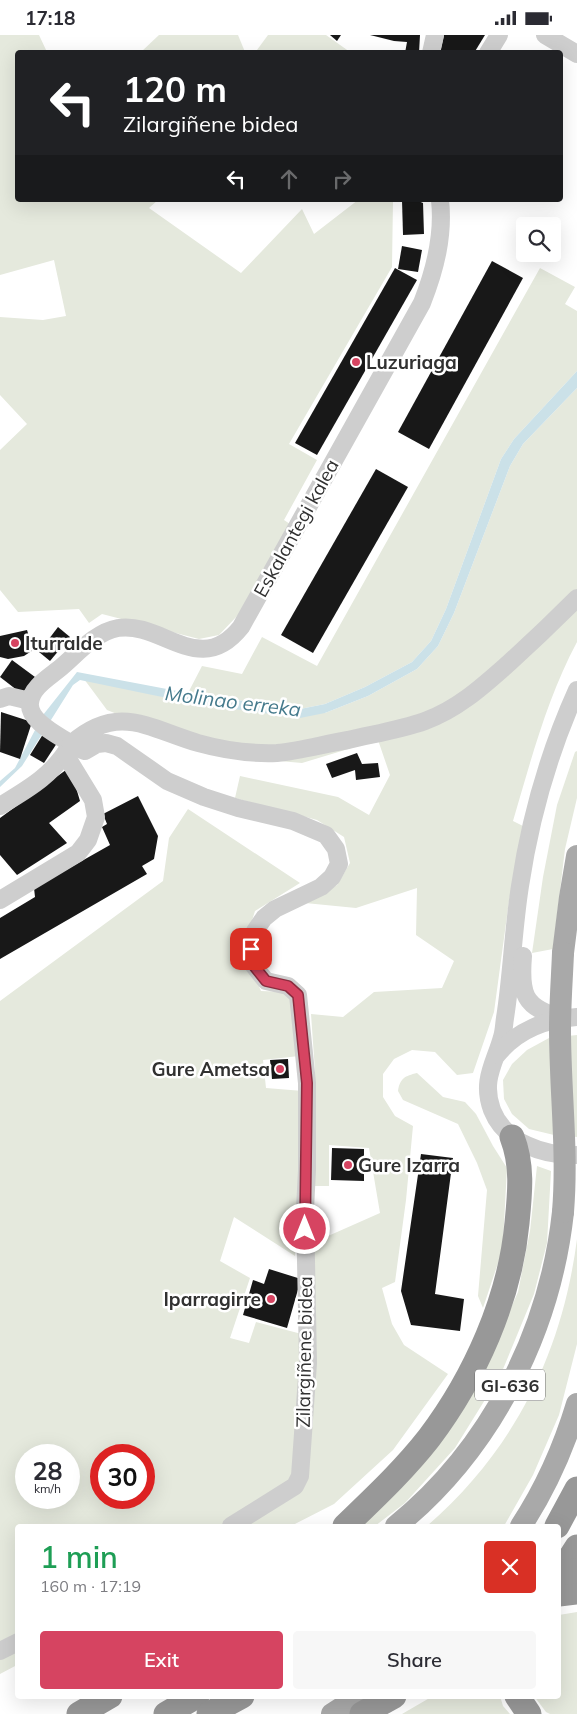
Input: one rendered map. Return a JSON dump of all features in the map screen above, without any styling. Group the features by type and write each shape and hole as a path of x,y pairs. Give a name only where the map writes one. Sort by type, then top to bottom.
{"highway":[{"path":"347,1524 392,1480 429,1438 462,1389 482,1351 505,1286 516,1238 521,1190 518,1152 512,1137"},
{"path":"558,1524 577,1489"},
{"path":"567,1583 577,1547"},
{"path":"79,1714 105,1699"},
{"path":"166,1714 192,1699"},
{"path":"209,1714 236,1699"},
{"path":"362,1714 389,1699"},
{"path":"519,1699 529,1714"}],"main road":[{"name":"GI-636","path":"398,1524 427,1497 460,1461 483,1431 508,1390 521,1364 542,1309 557,1253 563,1212 566,1157 560,1030 563,953 577,856"},
{"path":"522,1524 534,1507 561,1450 577,1404"},
{"path":"332,1714 355,1699"}],"street":[{"path":"432,50 435,35"},
{"path":"490,50 498,35"},
{"path":"545,35 577,54"},
{"path":"564,35 577,43"},
{"name":"Eskalantegi kalea","path":"30,701 32,694 47,679 108,631 131,628 203,649 221,645 241,627 422,303 436,265 441,225 440,202"},
{"path":"0,806 40,782 68,749 90,730 102,724 118,721 134,722 154,726 200,743 254,753 278,753 403,728 426,721 450,709 481,688 544,631 577,598"},
{"path":"570,1017 548,1014 532,1004 515,973 520,885 536,804 551,757 577,690"},
{"path":"0,699 9,696 30,701 32,715 68,749 93,800 96,817 88,840 78,853 0,900"},
{"path":"577,718 561,761 537,850 526,923 502,1037 491,1066 488,1083 492,1110 498,1121 512,1137 539,1150 555,1154 577,1155"},
{"name":"Zilargiñene bidea","path":"68,749 77,748 85,751 97,744 106,743 117,746 167,781 204,797 238,808 311,827 326,835 336,849 339,864 332,877 321,887 275,909 264,918 255,931 251,949 254,966 266,981 288,986 298,995 307,1083 305,1209 308,1363 300,1476 295,1486 234,1524"},
{"path":"491,1066 503,1047 522,1033 545,1023 570,1017"},
{"path":"0,1651 15,1644"}],"shaded area":[{"path":"0,35 39,35 46,50 15,50 15,202 156,202 149,208 241,273 302,209 314,234 355,202 393,202 392,267 289,444 317,460 284,520 290,524 239,614 219,635 199,639 102,614 89,623 79,609 18,612 0,590 0,450 27,424 0,395 0,317 43,320 66,316 54,260 0,275"},
{"path":"159,35 238,35 244,50 143,50"},
{"path":"268,35 326,35 347,50 257,50"},
{"path":"540,268 575,287 565,304 577,311 577,371 514,439 501,459 446,609 431,641 412,662 365,687 325,704 300,709 188,693 202,666 242,674 262,637 317,666"},
{"path":"577,388 577,642 548,707 513,821 523,826 509,901 494,1012 473,1073 457,1075 435,1052 412,1050 394,1059 383,1074 383,1097 395,1116 413,1126 406,1200 395,1282 382,1288 392,1324 404,1345 448,1374 393,1450 334,1504 295,1524 15,1524 15,1666 0,1674 0,1001 163,881 169,838 188,809 300,883 255,911 243,949 261,991 285,992 293,1000 299,1056 263,1060 266,1088 303,1091 302,1145 295,1256 234,1217 220,1261 250,1278 230,1338 249,1343 256,1322 313,1337 310,1244 380,1213 369,1148 329,1145 329,1186 311,1186 315,1071 311,1014 343,1017 374,992 442,988 454,961 416,935 417,888 356,908 305,903 337,885 350,863 344,837 317,820 235,798 240,776 338,797 369,815 390,775 378,740 302,763 245,758 184,741 107,710 84,679 196,704 325,713 368,696 417,669 438,646 454,613 510,466 523,444"},
{"path":"577,751 577,798 565,849 553,949 532,953 543,877 557,805 575,752"},
{"path":"577,1035 577,1137 554,1135 529,1129 512,1114 504,1099 503,1080 512,1064 527,1050 549,1038"},
{"path":"417,1073 443,1097 465,1102 476,1114 507,1168 503,1242 483,1308 478,1296 487,1190 477,1163 458,1124 403,1100 398,1091 400,1083 406,1077"},
{"path":"537,1166 551,1171 547,1243 534,1294 501,1374 455,1448 405,1503 378,1524 363,1524 486,1364 518,1292 530,1231"},
{"path":"577,1239 577,1344 559,1415 533,1475 505,1524 429,1524 458,1497 509,1432 529,1397 546,1360 570,1281"},
{"path":"577,1612 577,1714 550,1714 546,1712 536,1699 561,1699 561,1615"},
{"path":"428,1699 501,1699 503,1706 510,1714 402,1714"}],"water":[{"name":"Molinao erreka","path":"577,371 577,388 523,444 510,466 454,613 438,646 417,669 368,696 325,713 300,718 196,704 80,680 73,685 22,766 0,787 0,781 15,768 43,715 77,672 188,693 300,709 325,704 365,687 412,662 431,641 446,609 501,459 514,439"}],"building":[{"path":"330,35 341,35 337,41"},
{"path":"370,35 420,35 419,50 406,50 407,42"},
{"path":"444,35 485,35 476,50 441,50"},
{"path":"402,202 423,203 424,234 403,235"},
{"path":"402,246 422,250 418,272 398,269"},
{"path":"492,261 523,278 429,449 398,432"},
{"name":"Luzuriaga","path":"395,268 417,280 317,455 295,443"},
{"path":"376,469 408,487 313,653 281,635"},
{"path":"58,627 70,637 50,661 39,652"},
{"name":"Iturralde","path":"27,630 33,650 24,656 8,659 0,657 0,636"},
{"path":"12,660 35,677 22,694 0,677"},
{"path":"1,712 32,722 20,759 0,752"},
{"path":"45,731 59,740 44,763 30,755"},
{"path":"357,753 362,764 378,763 380,777 356,780 355,770 332,778 326,764"},
{"path":"70,767 80,801 49,823 67,843 17,875 0,855 0,818"},
{"path":"138,796 158,836 154,859 142,866 147,874 0,959 0,918 35,897 34,888 110,845 102,827 107,824 103,814"},
{"name":"Gure Ametsa","path":"288,1059 289,1078 272,1079 270,1060"},
{"name":"Gure Izarra","path":"332,1148 364,1149 364,1181 331,1180"},
{"path":"421,1154 453,1158 435,1294 464,1299 460,1331 411,1325 401,1291"},
{"name":"Iparragirre","path":"269,1269 301,1279 287,1328 243,1315 253,1280 264,1284"}],"place":[{"name":"Luzuriaga","path":"356,362"},
{"name":"Iturralde","path":"15,643"},
{"name":"Gure Ametsa","path":"280,1069"},
{"name":"Gure Izarra","path":"348,1165"},
{"name":"Iparragirre","path":"271,1299"}],"route":[{"path":"251,949 254,966 266,981 288,986 298,995 307,1083 305,1229"}]}
